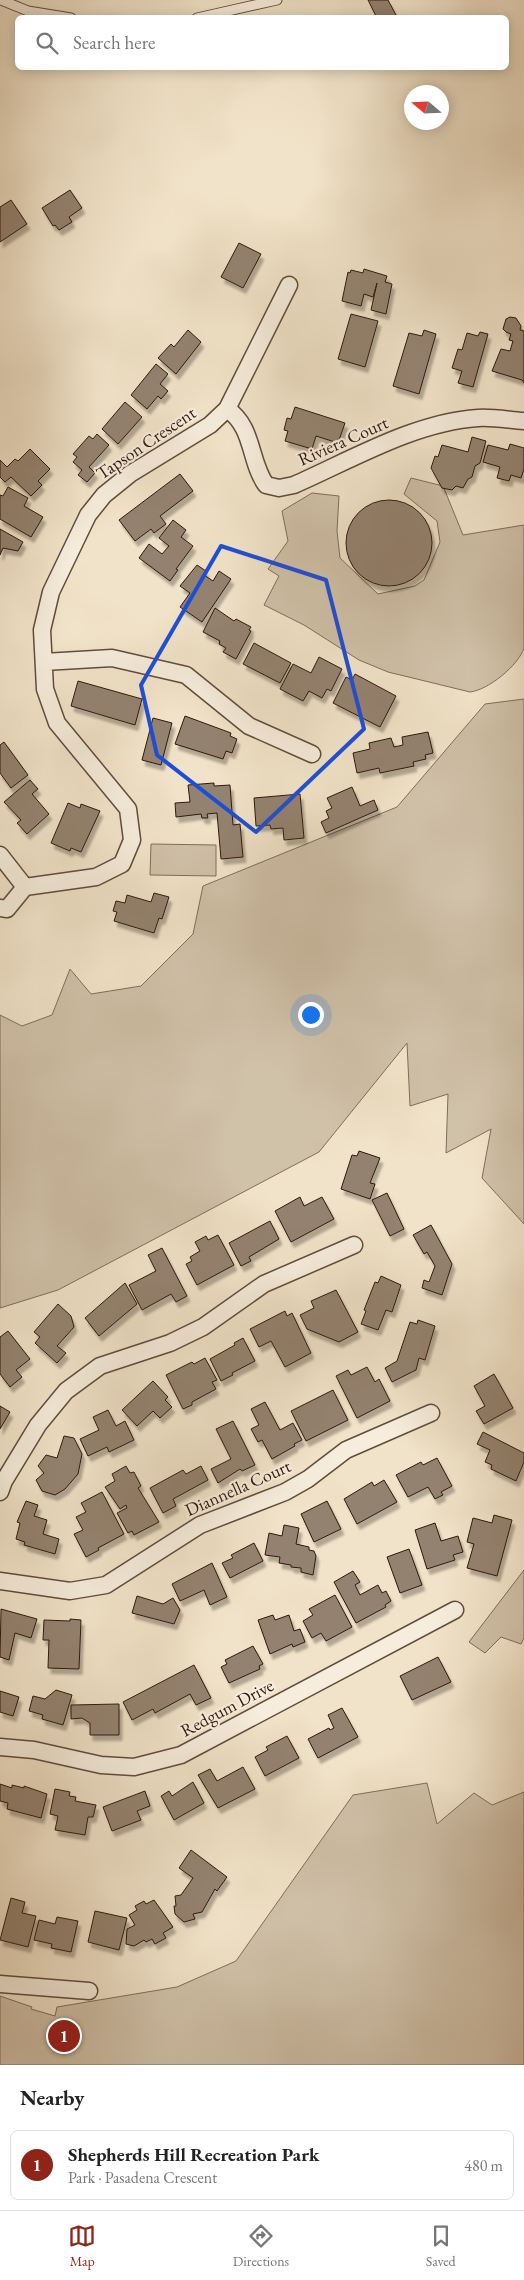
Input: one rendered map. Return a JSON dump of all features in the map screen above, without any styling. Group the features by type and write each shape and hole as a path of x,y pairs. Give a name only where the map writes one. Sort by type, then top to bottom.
{"street":[{"name":"Tapson Crescent","path":"25,887 96,877 122,864 132,840 128,809 57,723 45,689 42,630 51,592 88,514 104,495 130,474 210,425 227,409 290,285"},
{"name":"Riviera Court","path":"227,409 236,415 251,442 258,474 266,485 279,488 294,485 416,431 446,422 479,418 524,421"},
{"path":"44,662 112,658 186,675 249,726 312,754"},
{"path":"0,855 25,887 7,909 0,908"},
{"path":"0,1492 4,1481 38,1425 66,1391 100,1366 170,1343 195,1331 230,1310 264,1284 354,1245"},
{"name":"Diannella Court","path":"0,1581 70,1591 106,1584 200,1525 285,1492 308,1479 346,1450 431,1413"},
{"name":"Redgum Drive","path":"0,1747 34,1750 101,1765 134,1767 180,1755 455,1610"},
{"path":"0,1984 88,1991"}],"lane":[{"path":"1,0 28,11 53,15"},
{"path":"210,15 277,0"}],"highlighted area":[{"path":"221,546 326,580 364,729 256,832 157,755 141,685"}],"shaded area":[{"path":"411,478 443,486 463,535 524,525 524,648 516,662 509,669 493,682 477,690 470,692 388,672 359,660 304,625 264,605 279,576 268,569 288,541 282,511 312,493 339,496 337,531 340,558 378,594 415,586 424,580 440,542 437,521 404,494"},
{"path":"524,699 524,1224 482,1178 491,1129 446,1153 448,1094 410,1106 407,1043 319,1152 58,1290 0,1308 0,1015 22,1026 52,1015 70,969 91,994 141,986 193,934 203,886 397,807 485,704"},
{"path":"151,844 216,845 216,876 150,875"},
{"path":"524,1570 524,1638 521,1644 501,1637 485,1653 469,1642"},
{"path":"427,1783 437,1824 474,1793 492,1805 524,1792 524,2065 0,2065 0,1996 32,2007 31,2009 55,2016 57,2007 177,1987 236,1961 353,1795"}],"building":[{"path":"368,0 388,0 396,15 376,15"},
{"path":"70,190 82,208 69,217 72,222 59,230 55,225 53,226 42,208"},
{"path":"11,200 27,224 0,242 0,207"},
{"path":"239,243 261,254 243,288 221,277"},
{"path":"364,269 387,276 385,282 392,284 386,314 371,310 377,283 373,297 364,294 361,306 342,301 348,272 350,273 351,270 363,273"},
{"path":"351,314 378,321 365,367 338,359"},
{"path":"510,317 516,318 521,326 520,330 524,331 524,383 522,380 492,371 501,349 510,351 513,341 509,340 511,334 503,329 506,319"},
{"path":"188,330 201,342 176,374 158,358 171,344 174,347"},
{"path":"424,330 436,334 419,394 393,386 409,333 422,336"},
{"path":"480,332 488,334 473,387 458,383 462,371 452,368 458,349 462,350 467,333 478,336"},
{"path":"156,364 168,374 160,384 168,391 161,399 158,396 147,409 131,395"},
{"path":"125,402 142,417 118,444 102,429"},
{"path":"295,407 345,423 338,443 316,436 312,449 285,441 288,431 284,430 287,418 291,419"},
{"path":"97,434 109,445 89,467 95,473 87,482 78,475 82,470 73,462 77,457 73,454 89,436 93,439"},
{"path":"472,437 486,441 480,463 475,466 472,477 468,479 463,488 456,486 452,490 442,488 431,468 435,456 438,457 442,445 468,452"},
{"path":"510,444 524,448 524,469 521,478 511,475 509,481 497,478 500,467 483,462 488,445 508,450"},
{"path":"30,449 50,469 38,481 42,485 31,496 11,477 5,482 0,477 0,460 7,467 15,459 18,461"},
{"path":"180,474 193,491 160,516 166,524 154,533 151,529 135,541 119,520"},
{"path":"8,487 28,498 24,506 43,517 31,537 0,519 0,495 3,496"},
{"path":"389,500 406,503 420,512 429,526 432,543 429,560 420,574 406,583 389,586 372,583 358,574 349,560 346,543 349,526 358,512 372,503"},
{"path":"173,520 186,530 181,537 193,546 176,569 178,570 170,581 139,558 149,544 162,554 169,546 159,538"},
{"path":"0,529 23,542 18,551 3,548 0,555"},
{"path":"197,565 206,571 204,575 213,581 219,571 231,579 202,622 180,607 190,593 180,586"},
{"path":"215,608 234,621 236,619 251,627 249,630 251,631 236,659 223,652 226,648 219,644 220,641 203,632"},
{"path":"254,643 291,663 280,683 243,664"},
{"path":"319,657 342,669 331,691 327,689 322,698 309,691 303,701 280,689 293,664 311,673"},
{"path":"355,674 396,696 380,727 333,703 346,677 352,680"},
{"path":"78,681 142,699 135,725 71,706"},
{"path":"185,716 231,733 230,736 237,739 232,753 226,751 223,759 175,744"},
{"path":"153,718 172,723 161,765 142,760"},
{"path":"428,732 433,753 425,755 426,759 413,762 414,766 380,773 379,768 357,773 353,753 370,749 369,743 391,738 394,747 403,745 402,737"},
{"path":"4,742 28,775 11,788 0,773 0,745"},
{"path":"30,780 38,789 32,794 49,814 27,834 17,823 21,820 4,802"},
{"path":"214,783 214,786 230,785 233,825 240,824 243,857 221,859 217,813 207,814 208,818 202,818 201,814 176,817 175,803 190,802 188,785"},
{"path":"352,787 360,806 374,800 378,810 326,833 321,822 329,818 326,811 332,808 327,798"},
{"path":"300,794 304,838 284,840 283,828 271,829 270,825 256,826 254,798"},
{"path":"68,803 80,808 81,804 100,811 81,852 71,848 70,851 51,843"},
{"path":"154,893 169,897 162,919 159,918 154,933 114,921 117,912 113,911 116,901 125,903 127,895 151,902"},
{"path":"359,1151 380,1158 370,1183 375,1184 370,1199 341,1189 352,1155 357,1156"},
{"path":"387,1193 404,1229 390,1236 372,1200"},
{"path":"300,1197 304,1206 322,1197 334,1219 291,1242 275,1211"},
{"path":"270,1221 279,1239 249,1257 251,1261 241,1266 229,1243"},
{"path":"431,1225 452,1264 442,1295 422,1288 424,1280 429,1282 435,1266 427,1252 424,1254 413,1235"},
{"path":"218,1235 234,1265 197,1285 186,1264 192,1261 190,1257 200,1251 195,1242 206,1236 208,1240"},
{"path":"162,1248 187,1296 176,1302 171,1294 142,1310 129,1285 156,1271 148,1255"},
{"path":"381,1276 401,1285 392,1312 386,1310 378,1330 361,1324 366,1311 364,1310 375,1282 378,1283"},
{"path":"125,1283 137,1304 99,1336 85,1318"},
{"path":"336,1290 358,1332 339,1342 307,1329 300,1315 314,1308 311,1301"},
{"path":"58,1304 71,1316 74,1327 57,1346 66,1353 57,1363 35,1343 40,1337 34,1332"},
{"path":"285,1311 287,1316 292,1313 311,1353 285,1367 271,1341 259,1347 250,1329"},
{"path":"418,1320 435,1326 425,1360 419,1358 416,1370 392,1382 385,1368 397,1361 410,1322 417,1324"},
{"path":"8,1331 30,1359 16,1370 22,1377 10,1387 0,1374 0,1337"},
{"path":"243,1338 255,1361 221,1381 210,1359 235,1345 234,1343"},
{"path":"205,1358 217,1380 212,1382 216,1389 183,1409 166,1375 192,1362 194,1364"},
{"path":"367,1367 375,1382 379,1379 390,1401 357,1418 336,1376 348,1370 351,1375"},
{"path":"494,1374 513,1408 484,1424 476,1411 485,1406 474,1386"},
{"path":"153,1381 168,1397 165,1400 172,1407 160,1418 153,1411 137,1426 122,1410"},
{"path":"333,1390 348,1420 306,1441 291,1411"},
{"path":"265,1402 280,1430 293,1423 302,1440 272,1459 262,1440 258,1442 251,1429 259,1425 251,1409"},
{"path":"0,1406 10,1412 0,1429"},
{"path":"108,1410 116,1426 125,1421 134,1440 109,1452 107,1447 88,1456 80,1439 99,1430 93,1417"},
{"path":"233,1421 255,1465 242,1471 240,1469 218,1483 211,1469 231,1459 216,1429"},
{"path":"483,1432 524,1453 524,1462 516,1481 491,1469 492,1465 485,1462 490,1450 477,1444"},
{"path":"64,1436 74,1438 82,1454 78,1474 65,1489 55,1495 42,1491 36,1480 44,1473 38,1466 46,1455 57,1458"},
{"path":"437,1458 452,1486 441,1492 443,1495 435,1499 428,1487 408,1497 396,1475 421,1462 423,1465"},
{"path":"126,1466 130,1473 134,1472 141,1486 138,1488 159,1522 134,1535 132,1531 128,1533 117,1513 127,1508 126,1505 120,1509 105,1487 115,1481 112,1474"},
{"path":"201,1466 208,1480 173,1499 176,1506 163,1513 150,1488 183,1470 186,1474"},
{"path":"384,1480 397,1502 357,1524 344,1499 372,1482 374,1486"},
{"path":"102,1492 124,1534 86,1557 74,1534 83,1530 76,1517 86,1512 81,1503"},
{"path":"26,1501 38,1505 34,1516 47,1520 43,1534 59,1539 55,1554 24,1545 25,1542 16,1539 20,1523 17,1522"},
{"path":"327,1501 341,1529 314,1542 301,1514"},
{"path":"494,1515 512,1520 497,1576 467,1568 474,1544 467,1542 473,1518 492,1523"},
{"path":"435,1523 441,1541 458,1536 463,1552 453,1555 455,1560 427,1569 415,1530"},
{"path":"284,1525 299,1528 296,1544 309,1547 309,1550 314,1551 316,1556 313,1575 301,1572 301,1568 279,1563 280,1557 265,1555 269,1533 282,1536"},
{"path":"254,1543 263,1561 230,1578 222,1563 233,1558 231,1555"},
{"path":"409,1549 422,1585 400,1593 387,1557"},
{"path":"212,1563 227,1597 210,1605 204,1590 180,1601 172,1584"},
{"path":"353,1571 360,1582 355,1585 360,1595 378,1585 382,1593 386,1591 391,1601 385,1605 386,1607 356,1623 334,1582"},
{"path":"335,1595 352,1627 326,1641 321,1633 312,1638 303,1621 313,1615 309,1609"},
{"path":"137,1596 163,1604 173,1598 180,1610 174,1624 132,1613"},
{"path":"1,1609 37,1619 31,1638 15,1633 9,1660 0,1657"},
{"path":"273,1615 275,1620 289,1615 294,1631 300,1629 305,1642 293,1647 292,1644 270,1654 258,1620"},
{"path":"70,1619 81,1620 79,1669 48,1668 49,1640 43,1640 44,1620 70,1621"},
{"path":"253,1646 263,1664 259,1666 260,1669 229,1683 221,1667 227,1664 225,1660"},
{"path":"438,1657 451,1682 412,1700 400,1676"},
{"path":"194,1665 211,1698 196,1705 190,1694 155,1713 153,1709 132,1720 123,1702"},
{"path":"56,1690 72,1695 63,1725 42,1719 43,1715 29,1711 33,1696 45,1699"},
{"path":"0,1691 19,1697 13,1716 0,1712"},
{"path":"119,1704 119,1735 90,1735 90,1723 82,1718 71,1719 71,1705"},
{"path":"342,1708 358,1737 318,1758 308,1739 329,1728 330,1730 334,1728 328,1715"},
{"path":"287,1736 299,1758 265,1776 255,1757 268,1750 266,1747"},
{"path":"243,1767 255,1789 218,1808 198,1775 210,1769 217,1781"},
{"path":"193,1782 204,1803 174,1820 161,1796 169,1791 172,1796"},
{"path":"0,1784 12,1788 12,1785 24,1788 24,1786 47,1794 41,1818 7,1809 8,1803 0,1801"},
{"path":"55,1789 70,1792 69,1796 76,1797 75,1801 96,1805 93,1817 88,1817 85,1835 55,1830 58,1816 50,1814"},
{"path":"145,1791 150,1806 137,1811 141,1820 112,1831 103,1807"},
{"path":"191,1850 227,1877 217,1891 215,1889 202,1912 193,1914 195,1919 184,1922 175,1914 174,1906 176,1906 175,1896 181,1895 193,1878 179,1868"},
{"path":"11,1898 25,1902 22,1913 36,1916 28,1947 0,1940"},
{"path":"154,1900 173,1927 163,1933 166,1938 155,1944 152,1939 146,1942 144,1940 134,1946 126,1944 127,1929 135,1925 129,1915 137,1910 135,1906 144,1901 146,1904"},
{"path":"95,1911 127,1918 119,1950 88,1942"},
{"path":"57,1917 78,1921 71,1952 51,1948 52,1944 34,1940 39,1920 55,1924"}],"place":[{"name":"Shepherds Hill Recreation Park","path":"64,2036"}]}
